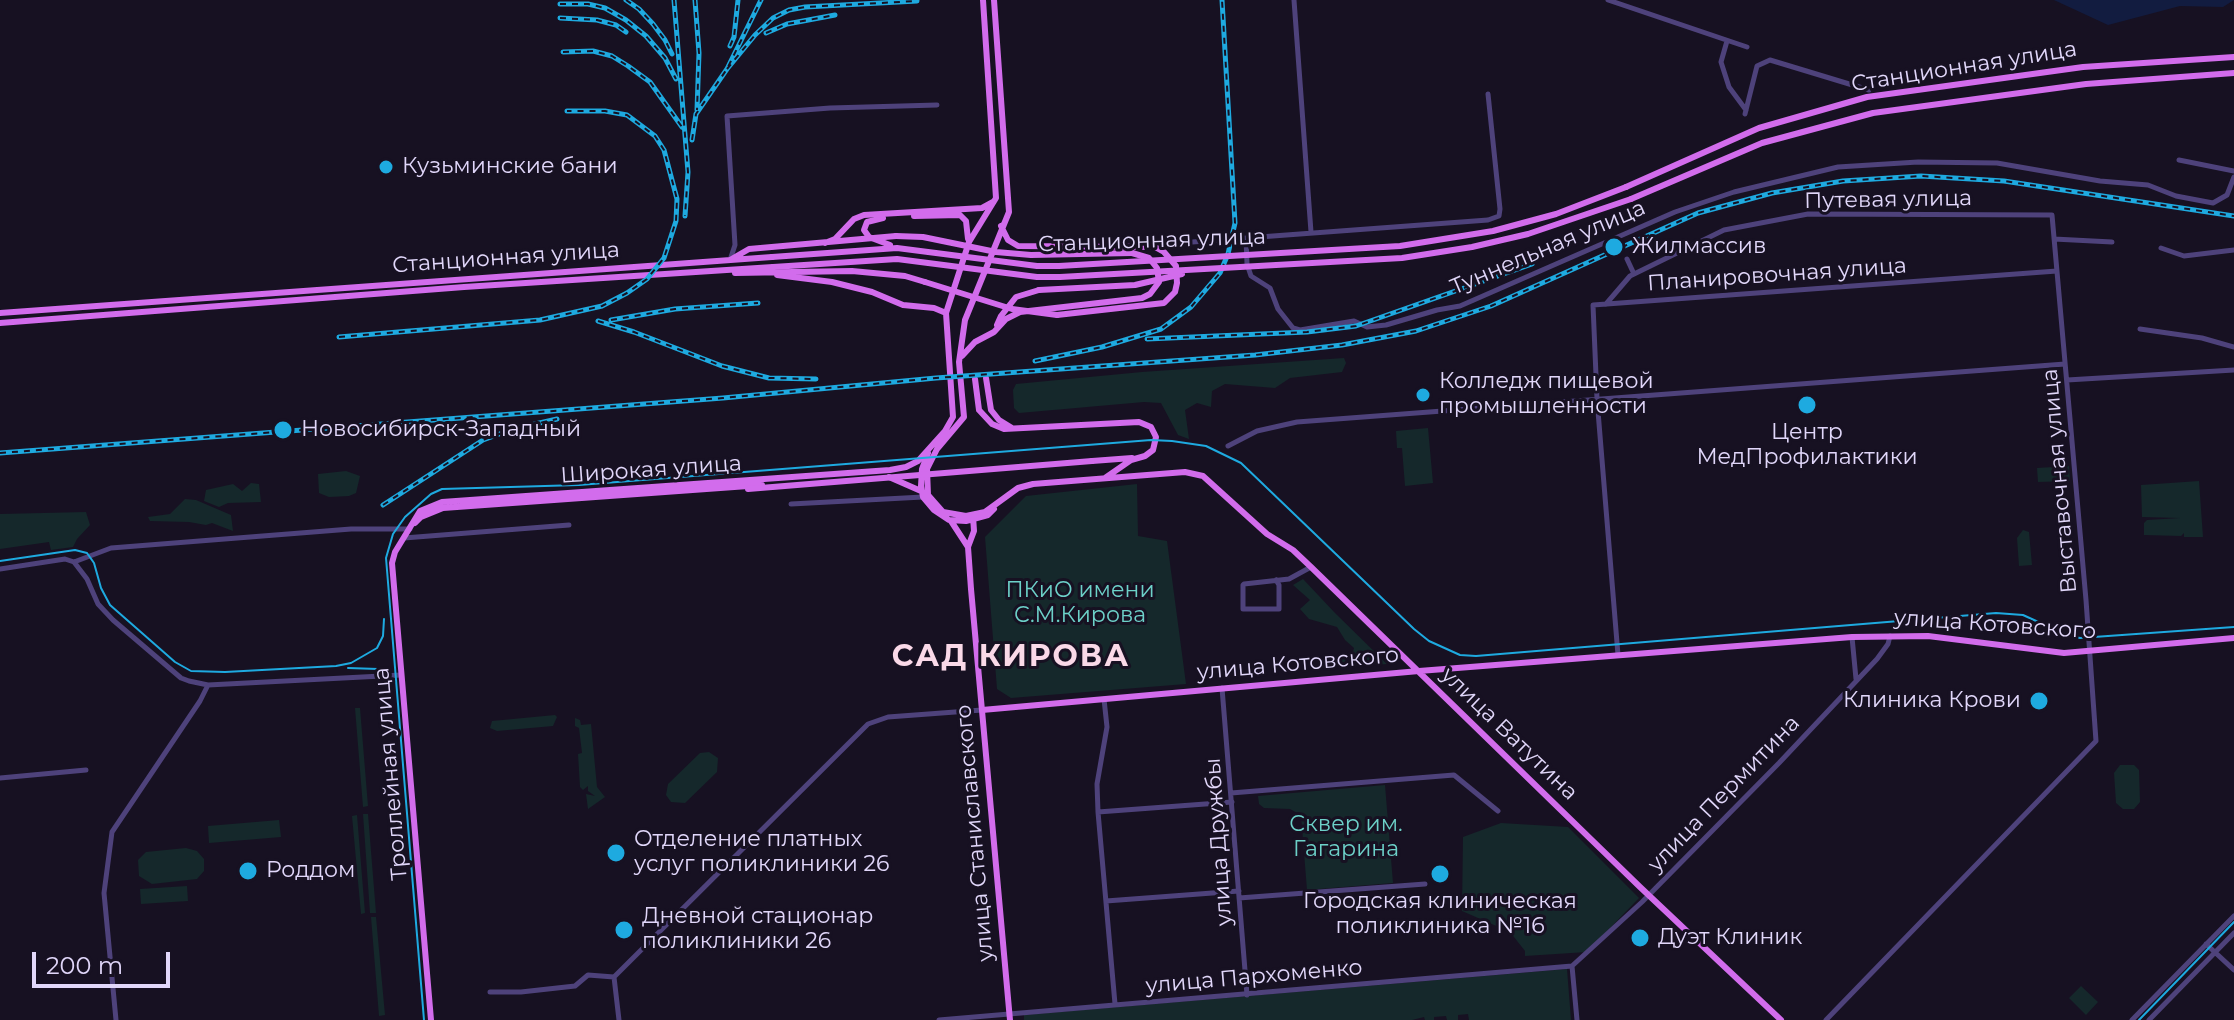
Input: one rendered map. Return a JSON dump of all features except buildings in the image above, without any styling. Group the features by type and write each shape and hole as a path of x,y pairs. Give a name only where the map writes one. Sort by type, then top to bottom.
{"main road":[{"path":"968,547 956,526 934,510 922,494 922,469 932,447 953,417 946,313 969,242 995,200 983,0"},
{"path":"974,518 943,512 928,495 926,486 927,469 937,449 964,417 960,359 965,320 1009,212 994,0"},
{"name":"Станционная улица","path":"0,323 696,268 730,260 897,248 1059,266 1400,246 1493,231 1556,214 1626,187 1759,128 1867,97 2083,67 2234,57"},
{"name":"Станционная улица","path":"0,313 696,268 773,267 897,259 1047,277 1402,258 1472,247 1559,225 1631,199 1762,143 1858,116 2086,84 2234,73"},
{"path":"825,243 835,239 859,217 982,208 995,200"},
{"path":"897,248 866,234 867,222 883,218 960,215 966,221 969,242"},
{"path":"696,268 712,274 852,271 905,276 1012,309 1057,315 1158,305 1170,299 1177,283 1176,266 1164,252 1143,246 1025,247 1008,240 1001,226"},
{"path":"730,260 749,249 896,236 923,237 1019,254 1132,253 1149,258 1157,268 1159,282 1150,294 1142,298 1020,312 972,344 960,359"},
{"path":"994,332 1001,316 1016,297 1039,290 1135,285 1199,269"},
{"path":"757,272 832,282 872,292 903,305 934,308 946,313"},
{"path":"986,378 989,404 994,415 1008,426 1023,430"},
{"path":"727,487 748,489 1136,457 1150,453 1155,446 1155,433 1144,424 1023,430 999,428 984,417 977,402 975,379"},
{"name":"Широкая улица","path":"410,529 420,511 442,502 906,467 918,461 932,447"},
{"path":"949,520 988,515 999,503 1026,485 1102,479 1136,457"},
{"name":"улица Ватутина","path":"1102,479 1185,472 1207,479 1267,534 1293,550 1781,1020"},
{"name":"Широкая улица","path":"410,529 421,517 443,508 727,487 888,477 922,494"},
{"path":"968,547 974,531 974,518"},
{"name":"Троллейная улица","path":"410,529 392,563 431,1020"},
{"name":"улица Станиславского","path":"968,547 1010,1016"},
{"name":"улица Котовского","path":"982,710 1852,637 1928,636 2048,651 2090,652 2234,638"}],"street":[{"path":"1294,0 1311,232"},
{"path":"1608,0 1747,47"},
{"path":"1727,41 1721,62 1729,87 1746,112 1757,66 1770,60 1869,90"},
{"name":"Станционная улица","path":"1143,246 1488,220 1499,216 1488,94"},
{"path":"730,260 735,245 727,116 830,108 937,105"},
{"path":"2179,160 2234,174"},
{"name":"Туннельная улица","path":"1246,238 1247,264 1251,276 1270,288 1278,309 1293,328 1300,330 1354,321 1367,327 1460,306 1643,224 1734,192 1838,167 1918,162 1997,163 2100,181 2148,185 2176,196 2213,203 2227,195 2234,174"},
{"name":"Путевая улица","path":"1606,304 1610,296 1634,274 1724,230 1808,214 2052,215"},
{"name":"Выставочная улица","path":"1826,1020 2096,741 2052,215"},
{"path":"2054,239 2112,242"},
{"path":"2161,248 2184,256 2234,250"},
{"path":"1627,259 1634,274"},
{"name":"Планировочная улица","path":"1606,304 2057,271"},
{"path":"1606,304 1593,305 1597,399 1618,655"},
{"path":"2140,329 2234,347"},
{"path":"1228,446 1257,431 1297,422 2065,364"},
{"path":"2067,380 2234,370"},
{"path":"791,504 922,494"},
{"path":"404,538 569,525"},
{"path":"74,562 111,548 351,529 410,529"},
{"path":"0,569 65,559 74,562 87,579 98,604 181,678 208,685 401,675"},
{"path":"1276,580 1279,609 1243,609 1243,585 1276,580 1289,579 1311,567"},
{"name":"улица Пермитина","path":"1572,966 1649,894 1882,652 1890,636"},
{"path":"1852,637 1856,679"},
{"path":"116,1020 104,893 112,832 208,685"},
{"name":"улица Дружбы","path":"1222,688 1247,995"},
{"path":"1104,699 1107,727 1099,762 1098,812 1115,1004"},
{"name":"улица Котовского","path":"614,977 868,724 888,717 982,710"},
{"path":"0,778 86,770"},
{"path":"1231,793 1454,775 1498,811"},
{"path":"1098,812 1232,802"},
{"path":"1106,901 1425,884"},
{"path":"2132,1020 2234,916"},
{"path":"2149,1020 2234,933"},
{"path":"2206,944 2234,970"},
{"path":"1572,966 1577,1020"},
{"name":"улица Пархоменко","path":"939,1020 1572,966"},
{"path":"490,992 575,986 588,975 614,977 619,1020"}],"green space":[{"path":"1344,358 1346,363 1342,372 1290,378 1275,388 1225,384 1212,391 1211,407 1197,403 1185,410 1189,439 1178,435 1161,403 1019,413 1014,408 1013,390 1016,384"},
{"path":"1428,428 1433,483 1405,486 1402,448 1397,448 1396,431"},
{"path":"2069,466 2070,481 2038,482 2037,468"},
{"path":"346,471 360,476 356,493 329,497 319,493 318,474"},
{"path":"2199,481 2203,537 2184,537 2184,533 2181,536 2144,535 2147,520 2180,518 2142,517 2141,485"},
{"path":"251,483 259,484 261,502 228,503 219,507 204,501 206,490 233,484 242,491"},
{"name":"ПКиО имени С.М.Кирова","path":"1137,484 1138,536 1167,541 1186,684 1011,698 997,689 985,537 1026,496"},
{"path":"185,499 196,500 231,515 233,531 212,523 150,521 148,517 170,514"},
{"path":"86,512 90,525 73,547 51,550 49,542 0,549 0,514"},
{"path":"2023,530 2029,532 2032,565 2019,566 2017,538"},
{"path":"1303,579 1387,664 1342,667 1341,658 1351,659 1354,648 1337,627 1309,619 1300,609 1310,600 1293,585"},
{"path":"355,708 360,708 368,806 363,807"},
{"path":"555,715 553,726 497,731 490,728 492,721"},
{"path":"575,718 580,720 581,725 591,724 597,787 605,797 588,809 586,794 595,796 588,791 588,786 583,790 580,787 578,754 582,753"},
{"path":"709,752 718,758 717,772 685,803 671,802 666,795 668,784 700,753"},
{"path":"2120,765 2134,765 2139,770 2140,802 2134,809 2123,809 2116,803 2114,773"},
{"name":"Сквер им. Гагарина","path":"1385,785 1393,883 1307,890 1301,815 1290,809 1264,808 1259,804 1258,796"},
{"path":"363,814 368,814 376,913 370,913"},
{"path":"357,815 365,913 361,914 352,816"},
{"path":"279,820 281,837 209,843 208,826"},
{"path":"1501,823 1568,827 1639,898 1587,952 1525,956 1525,951 1510,932 1462,911 1463,837"},
{"path":"186,848 197,851 204,859 204,871 197,879 152,884 139,876 138,860 146,852"},
{"path":"187,886 188,901 141,904 140,889"},
{"path":"371,917 376,917 385,1015 379,1016"},
{"path":"1567,969 1571,1020 1469,1020 1468,1014 1458,1015 1458,1020 1447,1020 1446,1016 1434,1017 1434,1020 1425,1020 1424,1017 1412,1020 1024,1020 1024,1015"},
{"path":"2081,986 2098,1002 2086,1015 2069,998"}],"water":[{"path":"2054,0 2234,0 2223,7 2180,6 2108,25"}],"tram line":[{"path":"424,1020 386,558 393,534 405,517 431,494 442,489 579,485 1151,440 1172,441 1206,446 1241,463 1414,629 1429,641 1460,655 1996,613 2023,615 2080,638 2234,627"},
{"path":"0,561 75,550 87,553 110,605 175,662 191,671 225,672 351,663 377,648 383,636 384,619"},
{"path":"348,668 378,669 385,675 391,694"},
{"path":"2139,1020 2234,922"}],"railway":[{"path":"626,0 653,24 672,54"},
{"path":"674,0 688,172 685,216"},
{"path":"695,0 699,53 697,110"},
{"path":"730,46 738,0"},
{"path":"692,140 696,114 727,69 761,0"},
{"path":"1035,361 1102,347 1161,329 1191,307 1220,273 1235,223 1222,0"},
{"path":"727,69 755,35 773,18 789,10 917,1"},
{"path":"560,4 588,4 605,8 626,20 646,36 665,58 676,79"},
{"path":"766,33 787,24 835,15"},
{"path":"560,18 597,20 616,25 626,32"},
{"path":"563,52 593,51 612,56 628,66 650,82 682,127"},
{"path":"339,337 540,320 602,306 647,279 664,258 676,221 677,199 664,150 655,136 627,115 605,111 567,111"},
{"path":"0,453 723,398 936,378 1255,355 1342,345 1416,331 1491,306 1698,213 1772,193 1843,181 1921,176 2004,181 2234,216"},
{"path":"1147,339 1307,332 1356,326 1532,264"},
{"path":"611,320 675,309 758,303"},
{"path":"598,321 722,366 769,378 816,379"},
{"path":"383,505 483,440 557,419"}],"place":[{"name":"Кузьминские бани","path":"386,167"},
{"name":"Жилмассив","path":"1614,247"},
{"name":"Колледж пищевой промышленности","path":"1423,395"},
{"name":"Центр МедПрофилактики","path":"1807,405"},
{"name":"Новосибирск-Западный","path":"283,430"},
{"name":"Клиника Крови","path":"2039,701"},
{"name":"Отделение платных услуг поликлиники 26","path":"616,853"},
{"name":"Роддом","path":"248,871"},
{"name":"Городская клиническая поликлиника №16","path":"1440,874"},
{"name":"Дневной стационар поликлиники 26","path":"624,930"},
{"name":"Дуэт Клиник","path":"1640,938"}],"district":[{"name":"САД КИРОВА","path":"1011,657"}]}
